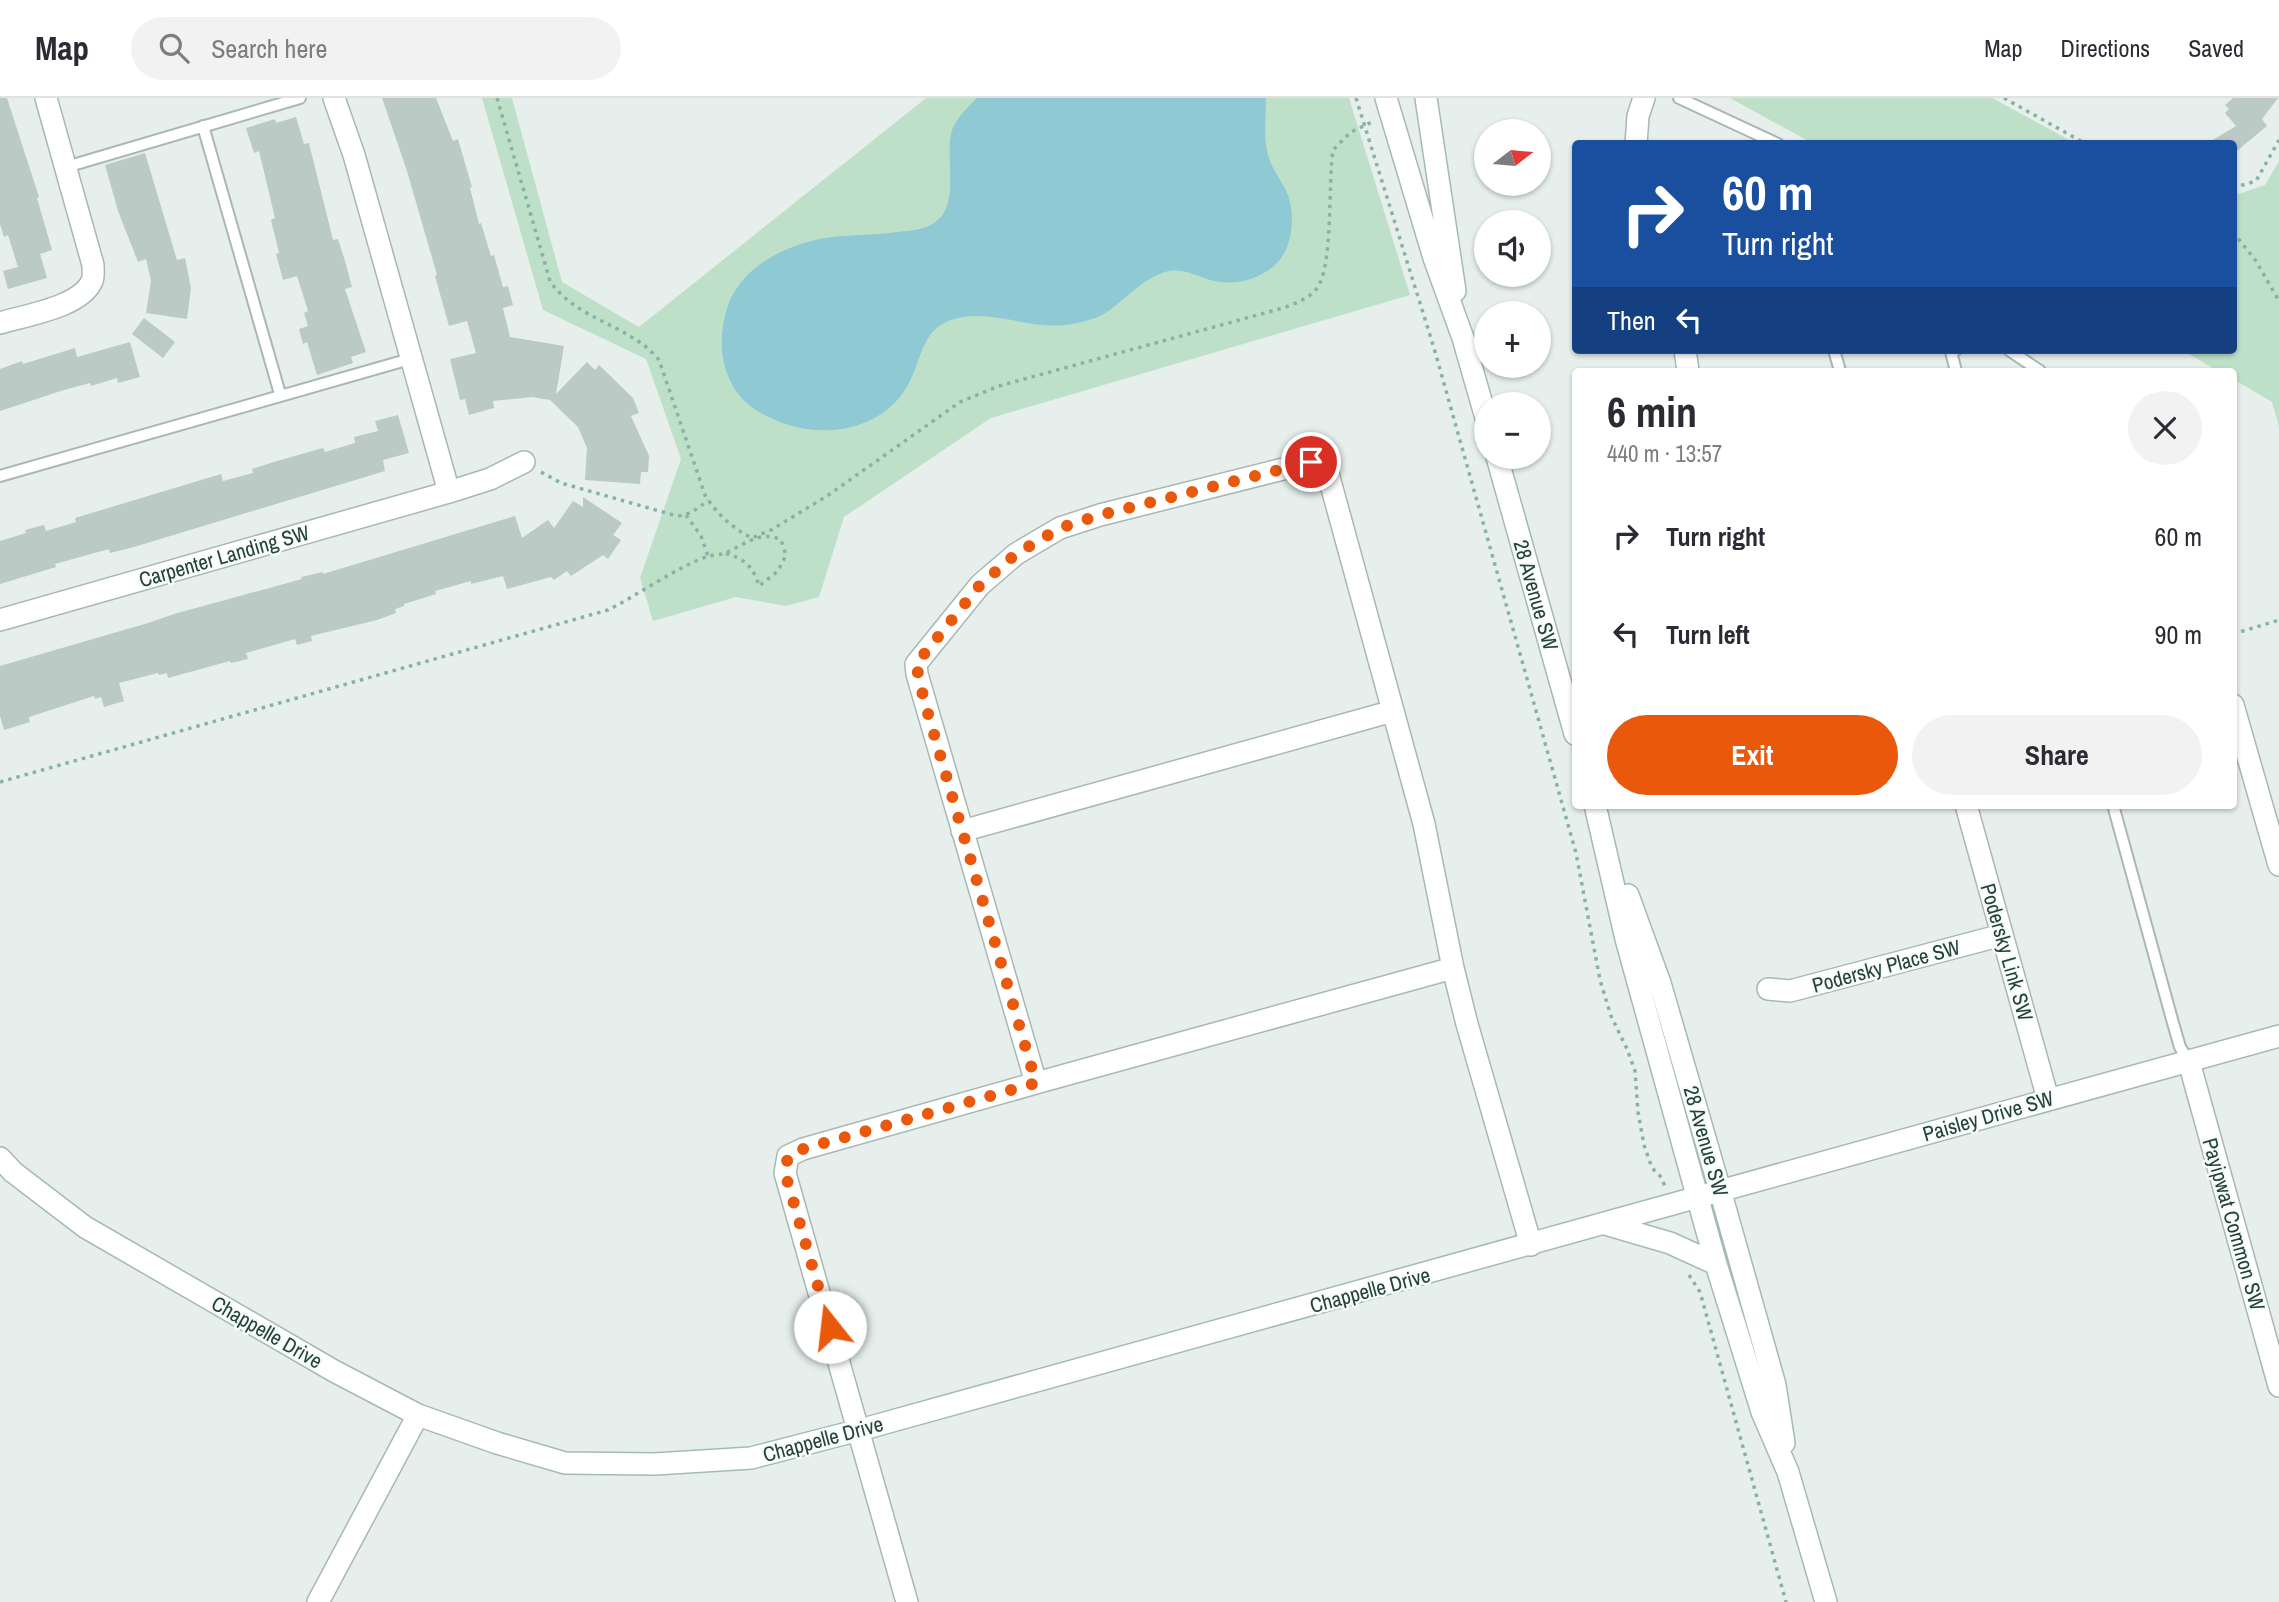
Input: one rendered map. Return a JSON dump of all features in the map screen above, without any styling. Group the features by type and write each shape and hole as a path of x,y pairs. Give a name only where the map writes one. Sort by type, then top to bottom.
{"street":[{"path":"0,323 76,300 94,279 93,265 46,98"},
{"path":"334,98 354,155 449,492"},
{"path":"1386,98 1434,258 1463,338 1479,392"},
{"path":"1426,98 1463,338"},
{"path":"1636,140 1638,116 1644,98"},
{"name":"Carpenter Landing SW","path":"0,620 490,480 523,462"},
{"path":"1036,1083 916,664 980,585 1016,554 1060,528 1100,515 1321,462 1327,470 1430,847 1453,968 1531,1245"},
{"name":"28 Avenue SW","path":"1500,469 1572,723"},
{"path":"962,831 1393,711"},
{"path":"2237,719 2279,865"},
{"name":"Podersky Link SW","path":"1967,809 2048,1099"},
{"name":"28 Avenue SW","path":"1597,811 1660,983 1775,1385 1788,1472"},
{"name":"28 Avenue SW","path":"1597,811 1626,939 1716,1264 1762,1412 1788,1472 1826,1602"},
{"name":"Podersky Place SW","path":"1768,989 1790,991 2003,935"},
{"path":"907,1602 785,1173 788,1156 803,1149 1036,1083 1453,968"},
{"name":"Paisley Drive SW","path":"1698,1197 2279,1036"},
{"name":"Payipwat Common SW","path":"2189,1062 2279,1385"},
{"name":"Chappelle Drive","path":"0,1158 13,1172 85,1227 334,1371 418,1415 565,1463 655,1464 751,1458 1698,1197"},
{"path":"1605,1224 1670,1243 1716,1264"},
{"path":"318,1602 418,1415"}],"lane":[{"path":"66,167 300,98"},
{"path":"1679,98 1769,140"},
{"path":"203,126 281,394"},
{"path":"2015,354 2036,368"},
{"path":"0,476 410,359"},
{"path":"2113,809 2180,1047 2189,1062"}],"path":[{"path":"496,98 550,281 566,301 577,309 639,342 659,360 708,500 729,524 752,538 775,537 780,540 786,555 778,571 768,582 759,586 746,562 724,553"},
{"path":"1356,98 1434,348 1576,853 1600,980 1611,1016 1628,1049 1635,1071 1644,1144 1652,1168 1660,1176"},
{"path":"2004,98 2079,140"},
{"path":"0,782 608,610 708,556 724,553 805,510 894,451 944,413 979,394 999,386 1283,308 1311,295 1319,286 1326,258 1333,150 1344,137 1379,118"},
{"path":"2237,187 2256,181 2279,140"},
{"path":"2237,237 2256,261 2279,301"},
{"path":"523,462 561,483 677,516 686,515 708,500"},
{"path":"686,515 701,536 708,556"},
{"path":"2237,633 2279,620"},
{"path":"1685,1272 1692,1277 1700,1292 1786,1602"}],"green space":[{"path":"482,98 512,98 562,282 639,327 926,98 1349,98 1410,295 991,418 844,517 819,597 786,606 736,597 653,621 640,578 681,459 646,359 543,310"},
{"path":"1730,98 1992,98 2069,140 1807,140"},
{"path":"2279,161 2279,426 2272,402 2237,381 2237,368 2213,368 2189,354 2237,354 2237,195 2265,185"}],"water":[{"path":"977,98 1266,98 1266,148 1272,166 1288,195 1292,211 1287,247 1278,262 1252,279 1228,283 1187,272 1165,272 1142,284 1107,312 1076,323 1053,326 976,316 950,320 932,332 910,381 900,396 888,409 858,425 841,429 806,429 773,419 750,406 733,386 725,368 722,350 726,312 739,285 760,264 801,244 835,237 914,230 934,223 945,211 948,202 951,134 961,114"}],"building":[{"path":"0,98 7,98 39,197 37,198 52,250 40,254 47,278 8,289 3,271 18,267 8,235 4,237 0,224"},
{"path":"382,98 436,98 453,141 458,139 479,224 481,223 491,256 494,255 503,287 508,286 513,305 503,308 510,337 564,346 556,394 587,362 595,370 599,365 633,398 639,413 631,416 649,456 648,472 641,472 640,484 585,480 587,448 578,427 550,400 532,397 493,401 494,408 469,415 465,399 460,400 450,359 476,353 467,321 449,326 407,171"},
{"path":"2233,98 2278,98 2262,119 2267,126 2237,151 2237,140 2213,140 2236,126 2225,113 2229,109 2225,105"},
{"path":"296,117 304,144 309,143 333,240 338,239 345,261 352,287 345,289 366,352 351,357 353,363 317,375 307,342 303,344 299,329 308,326 304,313 308,311 297,276 283,280 271,220 275,218 259,151 254,153 246,128 275,119 276,123"},
{"path":"145,153 177,260 185,258 191,288 187,319 146,313 151,281 146,259 138,262 118,211 105,165"},
{"path":"144,318 175,342 163,358 132,334"},
{"path":"130,342 140,377 118,383 117,378 91,386 90,383 0,411 0,369 75,348 77,357"},
{"path":"398,415 409,453 383,460 385,471 134,547 110,553 109,549 55,564 56,567 0,584 0,541 26,533 25,530 44,525 46,531 76,522 75,518 221,474 223,481 253,473 252,469 277,461 323,448 325,452 355,443 354,437 378,431 375,421"},
{"path":"583,497 622,523 613,535 621,540 608,559 603,555 571,576 567,571 554,580 551,577 507,589 503,576 471,584 471,581 435,591 436,594 404,604 395,609 396,613 377,620 311,636 312,641 297,645 295,639 246,653 248,659 230,661 168,678 167,673 158,673 119,683 124,701 104,707 101,697 95,699 94,696 29,717 30,722 4,730 0,716 0,666 515,516 522,538 548,520 554,528 573,501 583,507"}],"route":[{"path":"830,1327 785,1173 788,1156 803,1149 1036,1083 924,700 916,664 980,585 1016,554 1060,528 1100,515 1311,462"}]}
